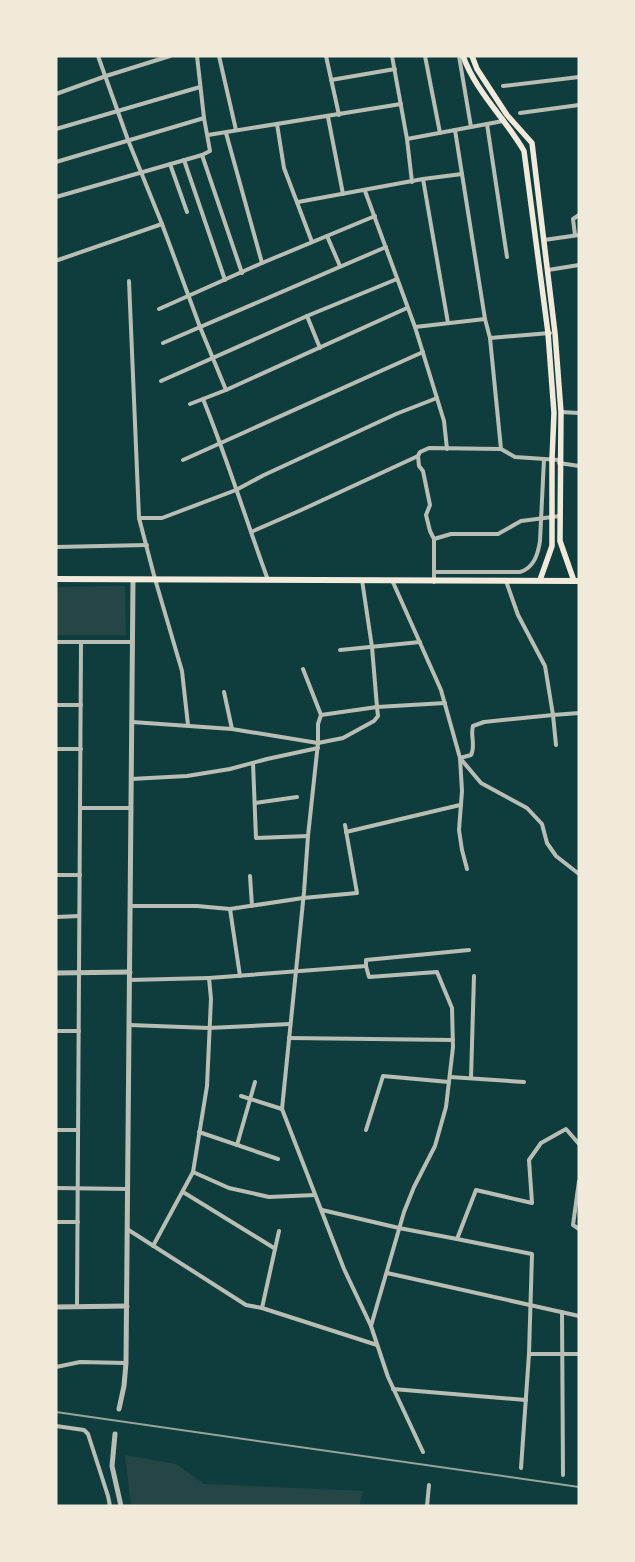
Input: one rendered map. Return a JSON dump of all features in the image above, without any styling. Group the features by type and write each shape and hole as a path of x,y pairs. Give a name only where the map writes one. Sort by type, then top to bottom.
{"main road":[{"path":"56,580 576,581 560,540 556,516 552,459 554,413 548,333 524,150 469,71 463,56"},
{"path":"472,56 477,69 507,115 532,143 555,333 561,412 556,516 552,546 540,580"}],"street":[{"path":"98,56 188,297 226,390"},
{"path":"56,94 170,56"},
{"path":"56,197 202,155 210,151 197,56"},
{"path":"219,56 236,130"},
{"path":"326,56 339,115"},
{"path":"392,56 407,139 412,182"},
{"path":"425,56 440,133"},
{"path":"459,56 471,128"},
{"path":"331,80 395,69"},
{"path":"503,86 579,77"},
{"path":"56,129 200,86"},
{"path":"208,135 401,104"},
{"path":"520,113 579,105"},
{"path":"328,117 343,194"},
{"path":"56,162 204,118"},
{"path":"407,139 503,122"},
{"path":"277,124 284,168 312,242"},
{"path":"488,124 507,257"},
{"path":"455,130 485,319 490,338 501,449"},
{"path":"226,133 262,263"},
{"path":"202,155 242,272"},
{"path":"184,160 225,280"},
{"path":"170,164 187,212"},
{"path":"298,202 462,174"},
{"path":"423,180 448,323"},
{"path":"365,191 423,352 444,421 447,449"},
{"path":"544,240 577,235 573,219 579,215"},
{"path":"159,309 262,263 375,216"},
{"path":"58,260 162,224"},
{"path":"327,236 340,266"},
{"path":"163,343 386,247"},
{"path":"548,270 579,265"},
{"path":"161,381 307,316 397,279"},
{"path":"129,281 139,518 182,671 188,725"},
{"path":"190,404 226,390 407,308"},
{"path":"307,316 320,348"},
{"path":"415,327 485,319"},
{"path":"490,338 555,333"},
{"path":"183,460 423,352"},
{"path":"139,518 162,518 236,490 264,475 396,414 437,398"},
{"path":"203,399 221,443 268,580"},
{"path":"554,413 579,412"},
{"path":"251,532 418,456 420,452 430,448 501,449 515,458 552,459 579,466"},
{"path":"418,456 430,505 426,514 434,539 434,582"},
{"path":"434,572 504,573 526,570 530,567 538,552 540,540 544,459"},
{"path":"434,539 451,534 498,534 521,521 556,516"},
{"path":"56,547 147,545"},
{"path":"119,1410 126,1363 127,1306 133,580"},
{"path":"131,779 187,776 230,769 344,738 374,721 378,716 372,647 362,580"},
{"path":"392,580 442,690 460,758 462,791 459,830 467,869"},
{"path":"506,581 518,615 545,666 556,745"},
{"path":"56,642 132,642"},
{"path":"77,1307 81,642"},
{"path":"340,650 420,642"},
{"path":"303,669 321,715 318,724 318,746 282,1109 344,1269 371,1326 393,1389 423,1452"},
{"path":"224,692 232,728"},
{"path":"321,715 377,707 445,704"},
{"path":"56,705 81,705"},
{"path":"460,758 471,755 473,751 472,730 473,726 477,723 579,712"},
{"path":"132,722 232,728 318,746"},
{"path":"56,749 80,749"},
{"path":"460,758 481,783 526,808 542,824 547,843 556,856 579,874"},
{"path":"253,763 256,838 308,836"},
{"path":"255,803 298,797"},
{"path":"346,832 460,805"},
{"path":"80,808 131,808"},
{"path":"130,906 197,906 230,909 303,898 357,893 345,825"},
{"path":"56,875 80,875"},
{"path":"250,876 252,906"},
{"path":"230,909 240,976"},
{"path":"56,917 79,916"},
{"path":"371,1326 399,1228 414,1186 434,1146 446,1108 453,1040 452,1008 437,972 369,977 366,960 469,950"},
{"path":"130,980 295,973 366,966"},
{"path":"56,974 130,972"},
{"path":"471,1078 474,976"},
{"path":"153,1246 193,1172 207,1086 211,999 210,978"},
{"path":"129,1025 209,1028 290,1024"},
{"path":"56,1031 79,1031"},
{"path":"289,1038 453,1040"},
{"path":"366,1130 383,1076 449,1082"},
{"path":"450,1077 524,1082"},
{"path":"237,1145 255,1082"},
{"path":"241,1096 282,1109"},
{"path":"457,1239 476,1190 532,1203 529,1160 541,1143 566,1129 579,1144"},
{"path":"56,1130 78,1130"},
{"path":"199,1132 278,1159"},
{"path":"193,1172 229,1188 269,1197 315,1196"},
{"path":"579,1182 573,1225 579,1228"},
{"path":"56,1188 128,1189"},
{"path":"183,1192 274,1248"},
{"path":"322,1210 399,1228 532,1254 529,1354 521,1468"},
{"path":"56,1222 78,1222"},
{"path":"127,1230 246,1305 262,1308 377,1345"},
{"path":"262,1308 279,1231"},
{"path":"387,1273 579,1316"},
{"path":"56,1307 127,1306"},
{"path":"562,1312 563,1475"},
{"path":"529,1354 579,1354"},
{"path":"56,1366 74,1362 126,1363"},
{"path":"393,1389 526,1400"},
{"path":"56,1426 84,1430 88,1434 110,1506"},
{"path":"115,1434 112,1454 113,1476 121,1506"},
{"path":"427,1506 429,1485"}],"shaded area":[{"path":"125,586 126,635 56,635 56,587"},
{"path":"125,1455 176,1464 204,1484 363,1491 359,1506 131,1506"}],"railway":[{"path":"56,1412 579,1487"}]}
